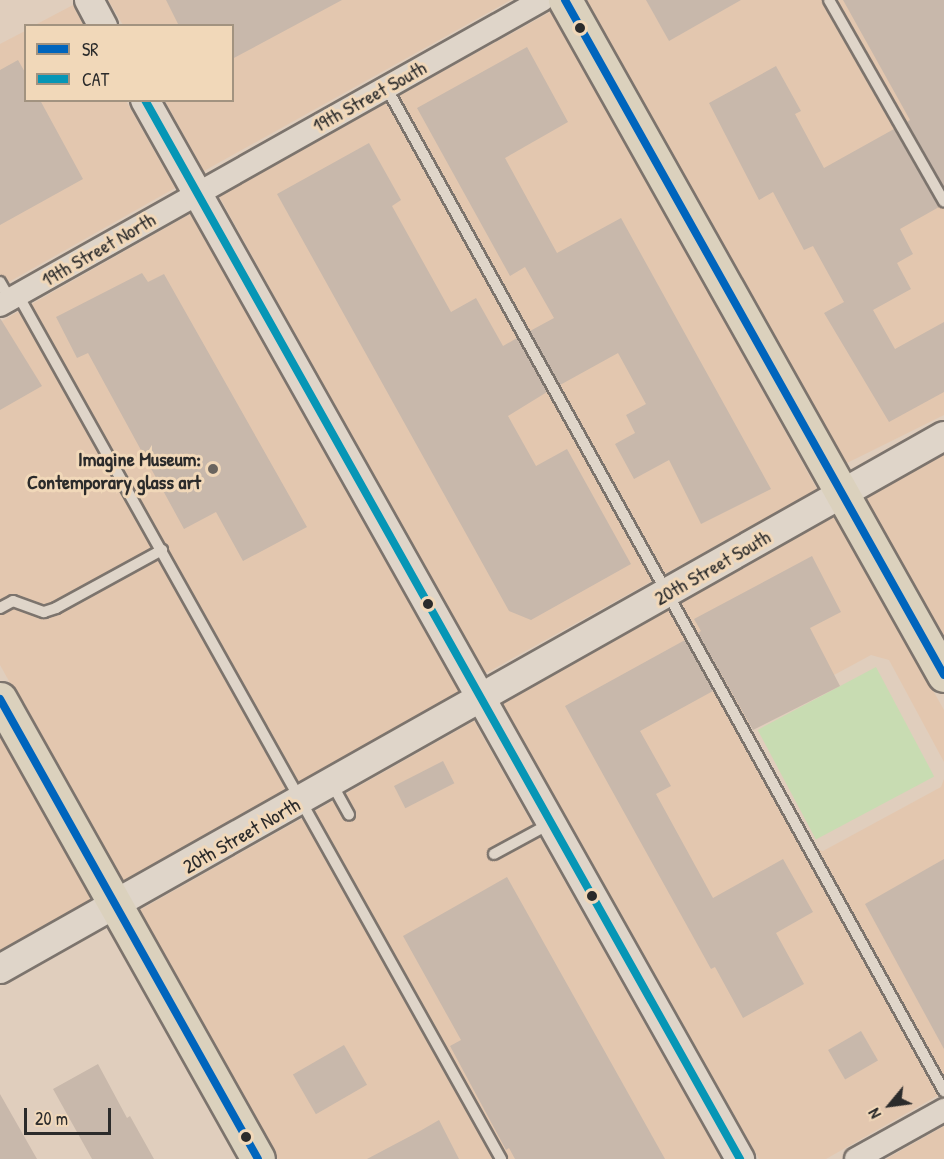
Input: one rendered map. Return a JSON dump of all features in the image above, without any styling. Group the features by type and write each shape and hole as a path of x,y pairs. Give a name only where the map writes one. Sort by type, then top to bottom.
{"main road":[{"path":"565,0 944,675"},
{"path":"0,699 14,734 117,906 258,1159"}],"street":[{"path":"89,0 102,24"},
{"name":"19th Street South","path":"197,193 542,0"},
{"path":"146,102 740,1159"},
{"name":"19th Street North","path":"7,295 197,193"},
{"name":"20th Street South","path":"482,699 944,436"},
{"name":"20th Street North","path":"0,969 117,906 482,699"},
{"path":"856,1159 944,1110"}],"lane":[{"path":"829,0 944,202"},
{"path":"385,87 665,594 944,1091"},
{"path":"7,295 162,550 501,1159"},
{"path":"0,608 13,601 44,612 56,608 162,550"},
{"path":"332,783 349,815"},
{"path":"494,854 551,823"}],"shaded area":[{"path":"108,0 511,0 204,171 166,102 234,102 234,24 122,24"},
{"path":"584,0 944,0 944,415 845,464"},
{"path":"73,5 83,24 37,24"},
{"path":"552,11 817,489 484,674 219,196"},
{"path":"24,32 24,102 127,102 175,188 0,287 0,44"},
{"path":"190,214 460,694 123,885 0,665 0,322"},
{"path":"944,453 944,640 864,497"},
{"path":"834,515 944,710 944,762 889,660 871,655 753,719 746,737 805,846 823,851 941,787 944,779 944,1092 826,1159 759,1159 503,704"},
{"path":"474,721 721,1159 278,1159 138,911"},
{"path":"0,734 94,902 0,952"},
{"path":"944,1126 944,1159 886,1159"}],"green space":[{"path":"876,667 934,776 816,839 758,730"}],"building":[{"path":"166,0 342,0 234,58 234,24 178,24"},
{"path":"646,0 741,0 669,41"},
{"path":"843,0 944,0 944,187 907,122 910,120"},
{"path":"527,47 568,122 505,158 557,253 621,218 771,489 701,524 669,460 634,479 615,444 635,433 626,415 646,404 618,353 560,385 530,331 554,318 525,267 510,276 417,108"},
{"path":"18,60 24,70 24,102 41,102 83,179 0,225 0,70"},
{"path":"776,66 801,111 795,114 824,168 894,129 939,207 900,229 913,254 897,263 911,289 873,310 895,349 944,322 944,392 889,422 824,313 844,302 813,246 804,250 773,192 759,200 709,103"},
{"path":"369,143 401,200 392,206 451,312 476,298 503,346 517,338 547,392 508,416 536,466 567,449 631,564 531,620 509,611 277,194"},
{"path":"142,273 148,282 164,274 307,527 243,561 216,512 184,529 88,353 77,358 56,317"},
{"path":"0,318 42,386 0,410"},
{"path":"812,556 841,612 810,628 840,686 753,730 698,633 701,631 694,619"},
{"path":"685,640 713,691 640,731 671,786 656,794 713,898 783,859 813,912 776,933 804,984 743,1018 715,967 711,969 565,706"},
{"path":"443,761 454,783 405,808 394,786"},
{"path":"944,859 944,1049 865,904"},
{"path":"507,877 665,1159 515,1159 509,1148 506,1150 450,1046 461,1040 403,936"},
{"path":"861,1031 878,1060 845,1079 828,1050"},
{"path":"344,1045 367,1085 316,1114 293,1074"},
{"path":"98,1064 127,1118 130,1116 154,1159 92,1159 53,1089"},
{"path":"0,1094 37,1159 0,1159"},
{"path":"439,1120 459,1159 367,1159 420,1131"}],"transit line":[{"name":"SR","path":"565,0 944,675"},
{"name":"CAT","path":"146,102 740,1159"},
{"name":"SR","path":"0,699 258,1159"}],"place":[{"name":"Imagine Museum: Contemporary glass art","path":"213,469"}]}
